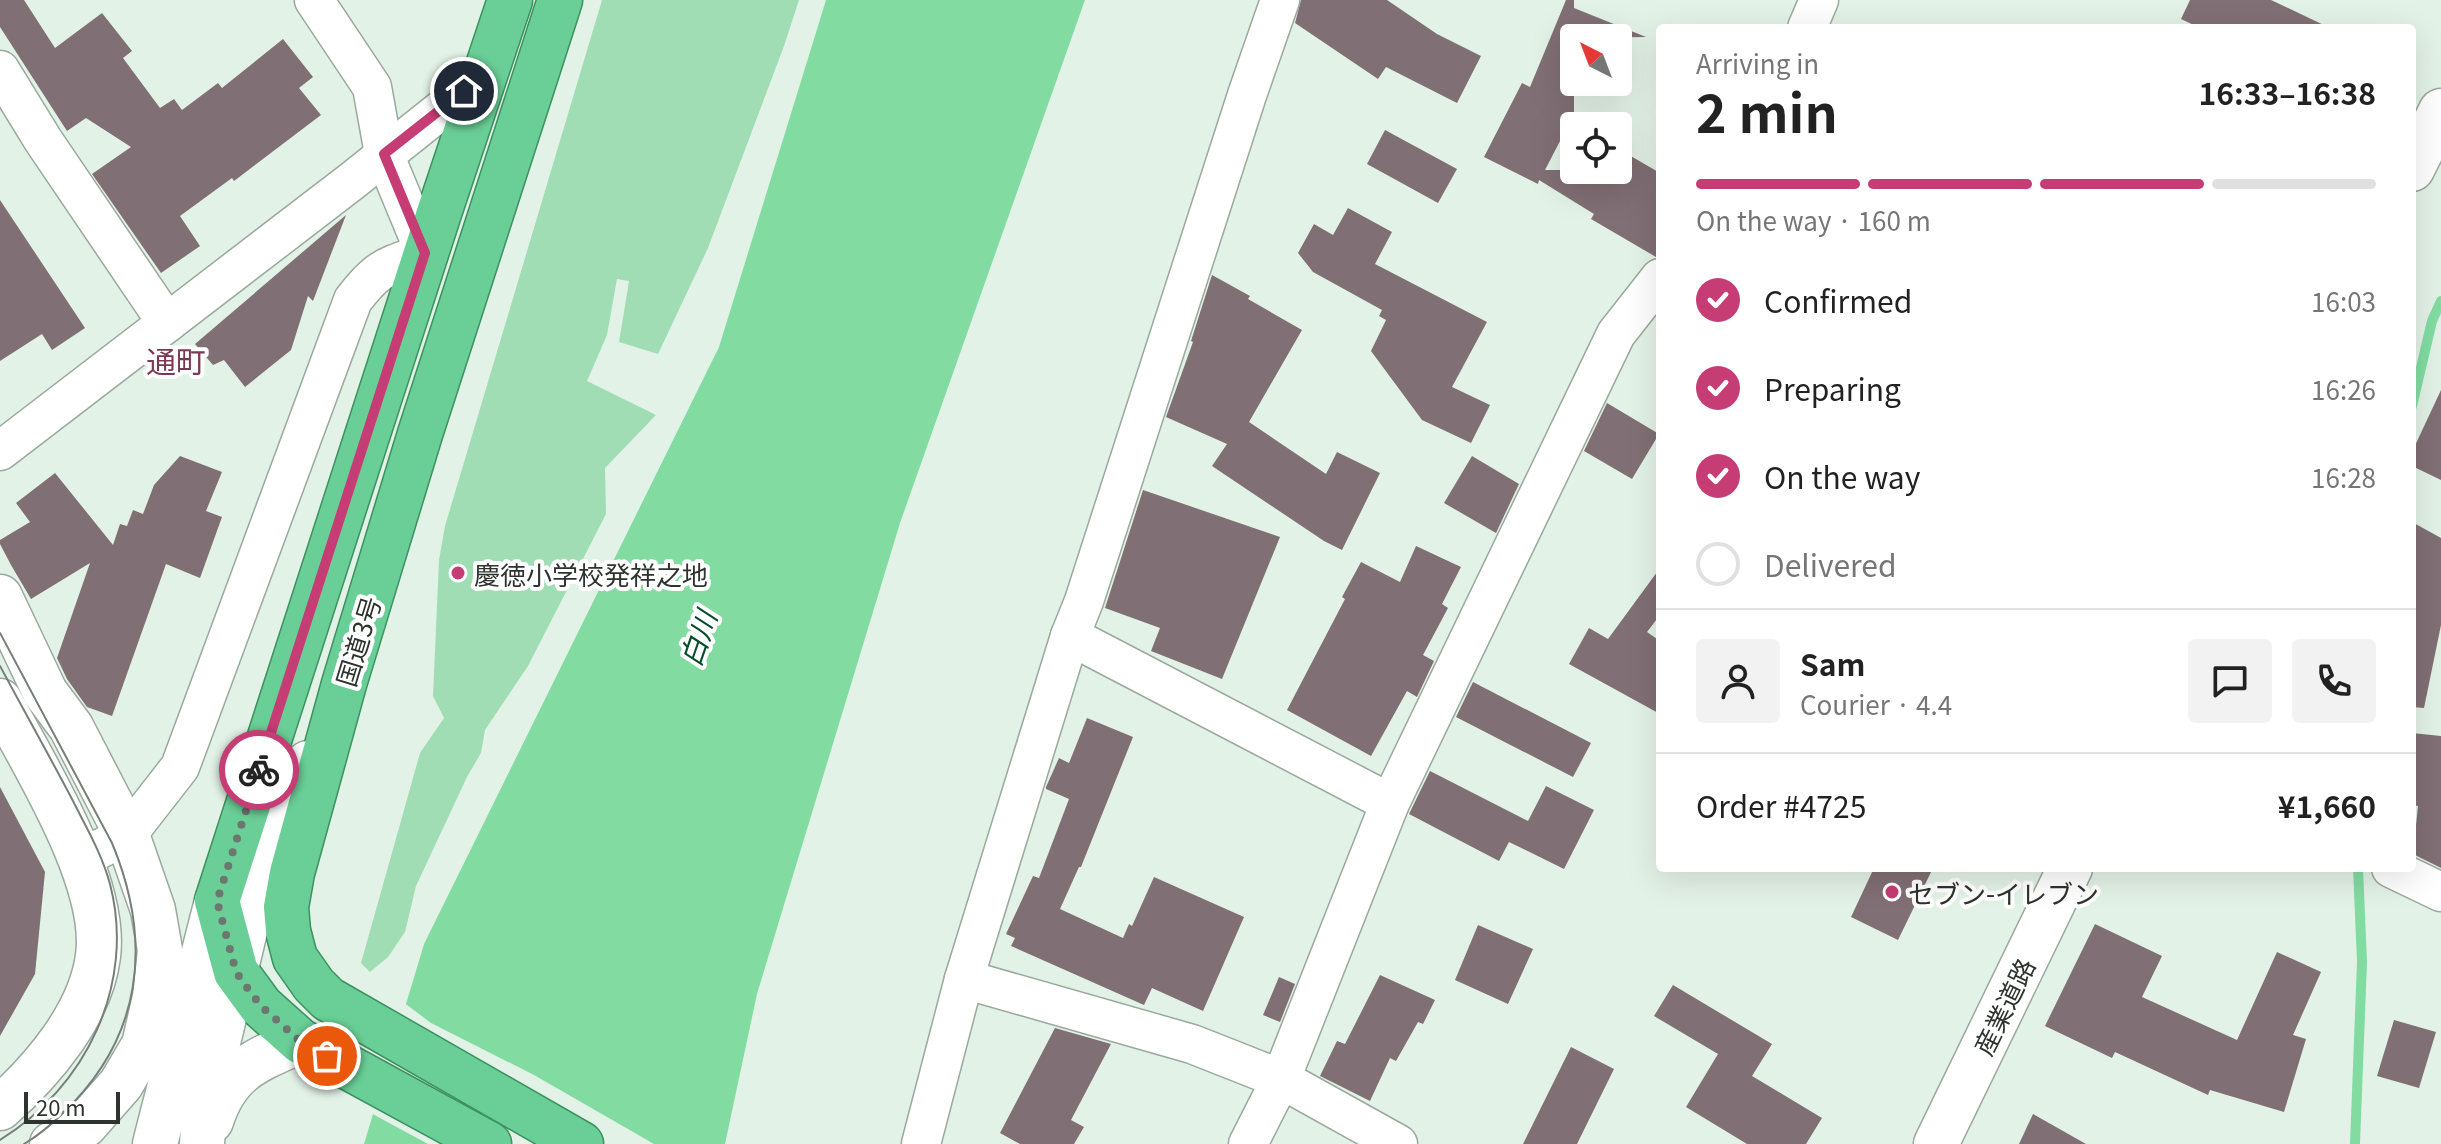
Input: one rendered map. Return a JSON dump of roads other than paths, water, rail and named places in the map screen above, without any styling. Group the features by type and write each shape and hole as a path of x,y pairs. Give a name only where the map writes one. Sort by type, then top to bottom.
{"highway":[{"name":"国道3号","path":"217,901 425,253 510,0"},
{"name":"国道3号","path":"560,0 420,434 344,684 292,873 286,907 295,958 317,994 581,1144"},
{"path":"217,901 248,989 300,1041 489,1144"}],"street":[{"path":"82,858 127,835 180,767 353,300 370,278 383,268 425,253 384,154 372,87 314,0"},
{"path":"921,1144 964,979 1070,636 1280,0"},
{"path":"1809,24 1819,0"},
{"path":"0,70 43,140 167,323"},
{"path":"0,451 485,75"},
{"path":"2416,161 2441,111"},
{"path":"1248,1144 1281,1079 1390,803 1616,334 1656,284"},
{"path":"0,597 45,692 71,727 127,835 153,910 160,950 155,997 144,1045 121,1084 72,1138 12,1098 67,1033 89,992 99,955 97,917 82,858 0,701"},
{"path":"1070,636 1390,803"},
{"path":"156,1142 189,1074 205,1052 237,1023 248,989 250,910 274,841 344,684"},
{"name":"産業道路","path":"1936,1144 2068,872"},
{"path":"2399,872 2441,892"},
{"path":"156,1142 217,901"},
{"path":"964,979 1192,1044 1281,1079 1398,1144"},
{"path":"248,989 288,997 317,994"},
{"path":"203,1144 205,1096 219,1039"},
{"path":"203,1144 218,1097 237,1076 256,1061 300,1041"}],"water":[{"name":"白川","path":"826,0 1085,0 900,523 757,994 725,1144 364,1144 424,944 719,347"}],"waterway":[{"path":"2416,389 2432,321 2441,301"},
{"path":"2355,1144 2362,962 2358,872"}],"tram line":[{"path":"0,633 112,843 133,916 136,952 133,987 110,1053 90,1084 63,1113 24,1144"},
{"path":"0,666 98,851 110,884 116,922 116,959 109,995 97,1030 57,1092 30,1118 0,1140"}],"place":[{"name":"慶徳小学校発祥之地","path":"458,573"},
{"name":"セブン-イレブン","path":"1892,892"}],"district":[{"name":"通町","path":"176,360"}]}
